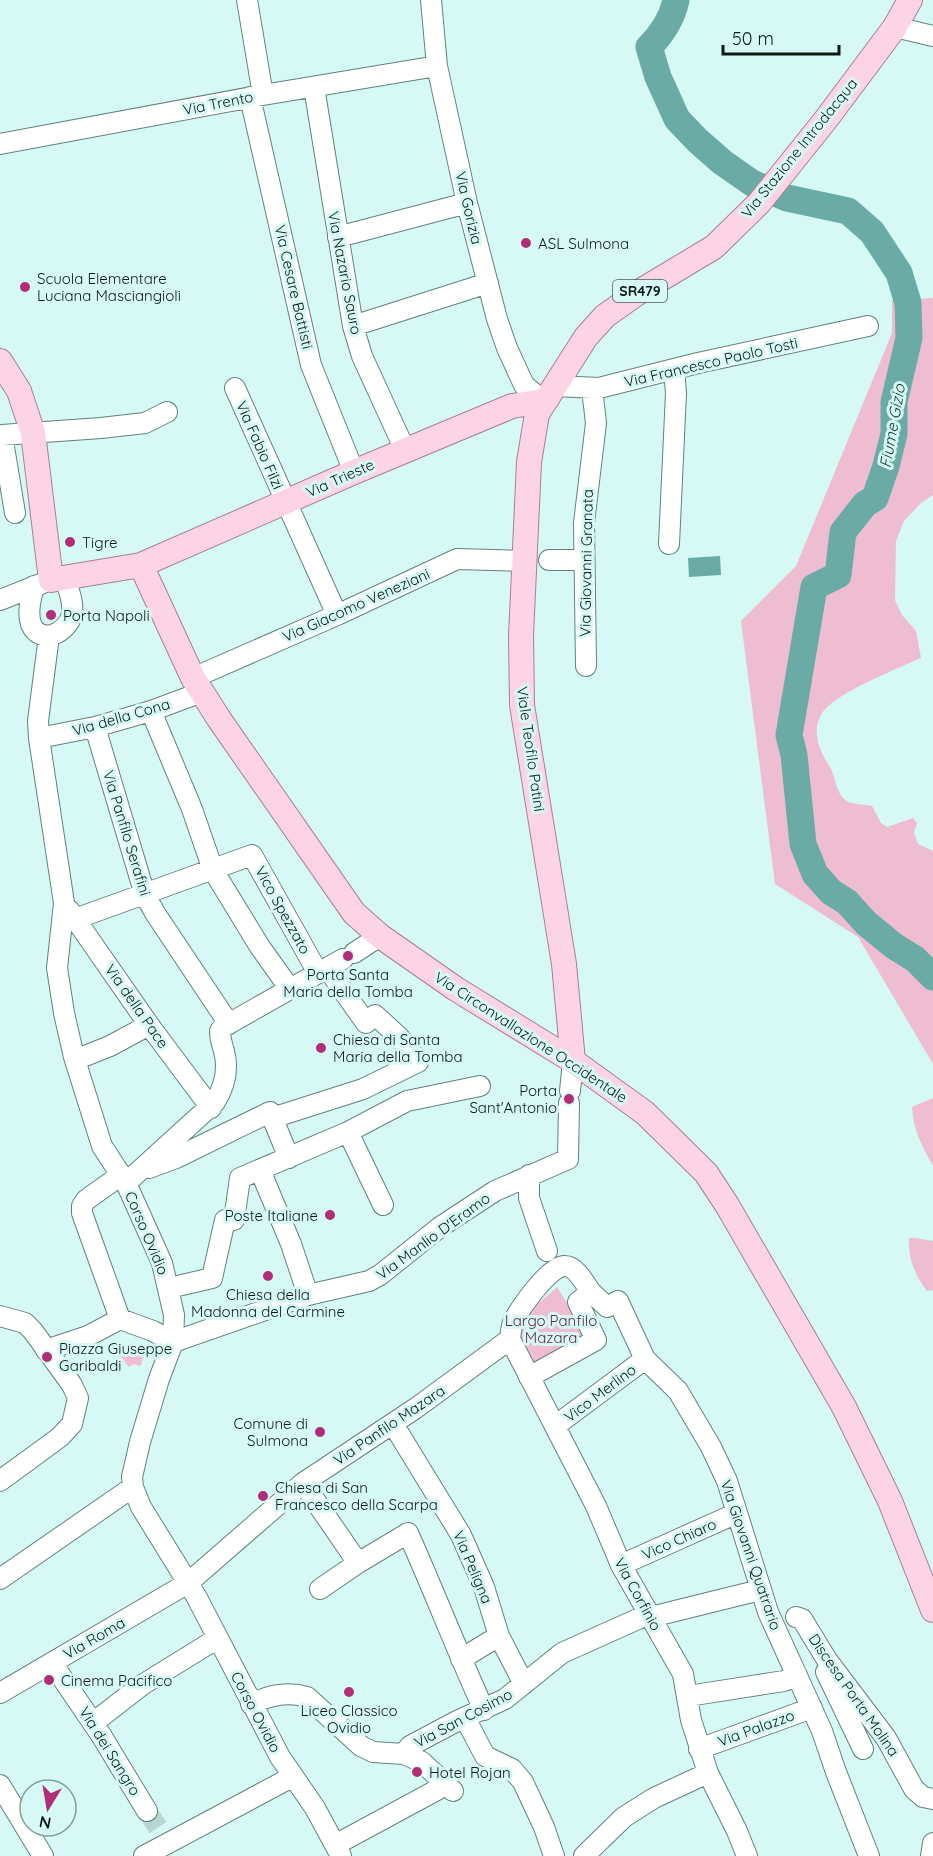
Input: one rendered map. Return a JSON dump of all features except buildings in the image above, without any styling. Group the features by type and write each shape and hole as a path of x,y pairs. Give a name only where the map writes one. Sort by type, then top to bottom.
{"main road":[{"name":"Via Stazione Introdacqua","path":"548,394 586,337 605,316 620,303 714,247 759,203 895,27 910,0"},
{"path":"0,361 19,391 33,433 50,581 141,565"},
{"name":"Via Trieste","path":"141,565 405,450 512,406 548,394"},
{"name":"Viale Teofilo Patini","path":"548,394 537,414 531,437 521,636 522,705 564,964 573,1061"},
{"name":"Via Circonvallazione Occidentale","path":"141,565 198,685 219,719 354,913 380,936 456,989 573,1061 645,1113 706,1173 727,1205 844,1407 890,1502 933,1610"}],"street":[{"name":"Via Cesare Battisti","path":"247,0 257,96 311,365 354,472"},
{"name":"Via Gorizia","path":"431,0 437,66 467,203 507,348 524,385 548,394"},
{"path":"895,27 933,36"},
{"name":"Via Trento","path":"0,144 257,96 437,66"},
{"name":"Via Nazario Sauro","path":"314,87 354,326 363,356 405,450"},
{"path":"338,237 467,203"},
{"path":"354,326 488,283"},
{"name":"Via Francesco Paolo Tosti","path":"548,394 592,389 868,326"},
{"path":"669,544 676,393 674,369"},
{"name":"Via Fabio Filzi","path":"235,388 338,615"},
{"name":"Via Giovanni Granata","path":"586,666 584,523 596,423 592,389"},
{"path":"43,509 7,515 1,434 145,423 167,412"},
{"name":"Via Giacomo Veneziani","path":"198,685 457,559 524,561"},
{"path":"549,560 584,560"},
{"path":"0,600 50,581"},
{"path":"50,581 71,600 72,615 68,624 60,632 49,636 36,632 29,616 50,581"},
{"name":"Corso Ovidio","path":"49,636 38,722 70,911 57,968 64,1013 75,1060 102,1146 128,1176 162,1263 174,1315 173,1342 140,1442 132,1477 133,1487 141,1507 196,1596 292,1777 315,1808 334,1851"},
{"name":"Via della Cona","path":"39,738 95,727 151,711 198,685"},
{"path":"151,711 192,809 213,870 260,947 290,989"},
{"name":"Via Panfilo Serafini","path":"95,727 145,895 154,913 226,1025"},
{"name":"Vico Spezzato","path":"70,911 145,895 252,855 335,963"},
{"name":"Via della Pace","path":"70,911 149,1025 211,1108"},
{"path":"128,1176 211,1108 224,1088 226,1077 220,1032 226,1025 380,936"},
{"path":"272,1118 363,1089 418,1062 399,1037 375,1015 366,1023 335,963"},
{"path":"75,1060 110,1046 149,1025"},
{"name":"Via Manlio D'Eramo","path":"173,1342 308,1295 360,1284 380,1275 440,1227 495,1191 568,1159 569,1097 573,1061"},
{"path":"169,1288 212,1278 225,1220 234,1220 240,1178 348,1132 407,1101 480,1086"},
{"path":"120,1319 82,1213 82,1206 86,1200 128,1176 176,1158 270,1112 289,1158"},
{"path":"348,1132 383,1205"},
{"path":"260,1170 291,1244 308,1295"},
{"path":"529,1175 529,1198 551,1261"},
{"path":"529,1377 596,1340 578,1302 591,1292 572,1268 551,1261"},
{"path":"510,1339 513,1322 551,1261"},
{"name":"Via Giovanni Quatrario","path":"591,1292 607,1307 618,1301 645,1359 678,1391 711,1447 727,1481 760,1590 784,1621 798,1675 869,1856"},
{"path":"0,1316 25,1323 72,1385 78,1398 72,1424 60,1437 0,1481"},
{"path":"46,1350 88,1336 120,1319 153,1331 173,1342"},
{"name":"Via Corfinio","path":"510,1339 596,1506 621,1565 683,1674 699,1749 747,1856"},
{"name":"Via Panfilo Mazara","path":"188,1583 303,1483 393,1424 510,1339"},
{"name":"Vico Merlino","path":"555,1426 645,1359"},
{"name":"Via Peligna","path":"393,1424 460,1535 484,1587 499,1636 524,1684"},
{"path":"303,1483 358,1563"},
{"path":"0,1579 133,1487"},
{"name":"Vico Chiaro","path":"621,1565 737,1513"},
{"path":"320,1589 408,1533 484,1710"},
{"name":"Via Roma","path":"0,1693 188,1583"},
{"name":"Via San Cosimo","path":"404,1754 410,1746 505,1699 562,1653 650,1616 760,1590"},
{"name":"Discesa Porta Molina","path":"784,1621 802,1619 827,1659 886,1738 915,1789 923,1797 933,1799"},
{"path":"461,1659 499,1636"},
{"path":"93,1723 141,1685 218,1638"},
{"path":"827,1659 824,1668 863,1749"},
{"name":"Via dei Sangro","path":"52,1662 147,1811"},
{"path":"688,1696 784,1681 798,1675"},
{"path":"252,1704 281,1694 299,1694 308,1697 361,1746 373,1752 404,1754 422,1762 449,1788 334,1851"},
{"name":"Via Palazzo","path":"699,1749 812,1708"},
{"path":"465,1718 485,1756 512,1769 523,1782 544,1827 554,1856"},
{"path":"584,1856 624,1817 654,1798 708,1773"},
{"path":"144,1856 164,1838 292,1777"},
{"path":"0,1785 43,1856"},
{"path":"931,1856 933,1843"}],"green space":[{"path":"933,298 933,495 921,503 904,521 896,541 895,600 902,615 916,631 921,658 867,682 838,699 821,715 817,735 820,748 841,796 852,803 872,806 881,823 887,827 913,818 917,823 914,833 918,844 933,851 933,1064 858,937 775,884 741,621 796,566 892,333 892,300"},
{"path":"933,1098 933,1166 916,1131 912,1107"},
{"path":"909,1238 933,1241 933,1290 927,1291 913,1266"},
{"name":"Largo Panfilo Mazara","path":"557,1287 589,1338 537,1366 519,1337 533,1308"},
{"path":"130,1346 144,1350 141,1366 133,1364 129,1367 117,1351"}],"water":[{"path":"720,556 721,575 689,577 688,558"}],"waterway":[{"name":"Fiume Gizio","path":"676,0 666,25 649,47 658,77 677,119 722,162 752,183 787,198 848,211 872,232 899,273 908,303 909,338 894,402 894,434 886,466 875,498 865,504 843,532 838,575 814,587 789,735 794,755 803,844 815,874 831,892 847,902 866,923 894,946 915,959 933,977"}],"tunnel":[{"path":"147,1811 161,1832"}],"place":[{"name":"ASL Sulmona","path":"526,243"},
{"name":"Scuola Elementare Luciana Masciangioli","path":"25,287"},
{"name":"Tigre","path":"70,542"},
{"name":"Porta Napoli","path":"51,615"},
{"name":"Porta Santa Maria della Tomba","path":"348,956"},
{"name":"Chiesa di Santa Maria della Tomba","path":"321,1048"},
{"name":"Porta Sant'Antonio","path":"569,1099"},
{"name":"Poste Italiane","path":"330,1215"},
{"name":"Chiesa della Madonna del Carmine","path":"268,1276"},
{"name":"Piazza Giuseppe Garibaldi","path":"47,1357"},
{"name":"Comune di Sulmona","path":"320,1432"},
{"name":"Chiesa di San Francesco della Scarpa","path":"263,1496"},
{"name":"Cinema Pacifico","path":"49,1680"},
{"name":"Liceo Classico Ovidio","path":"349,1692"},
{"name":"Hotel Rojan","path":"417,1772"}]}
